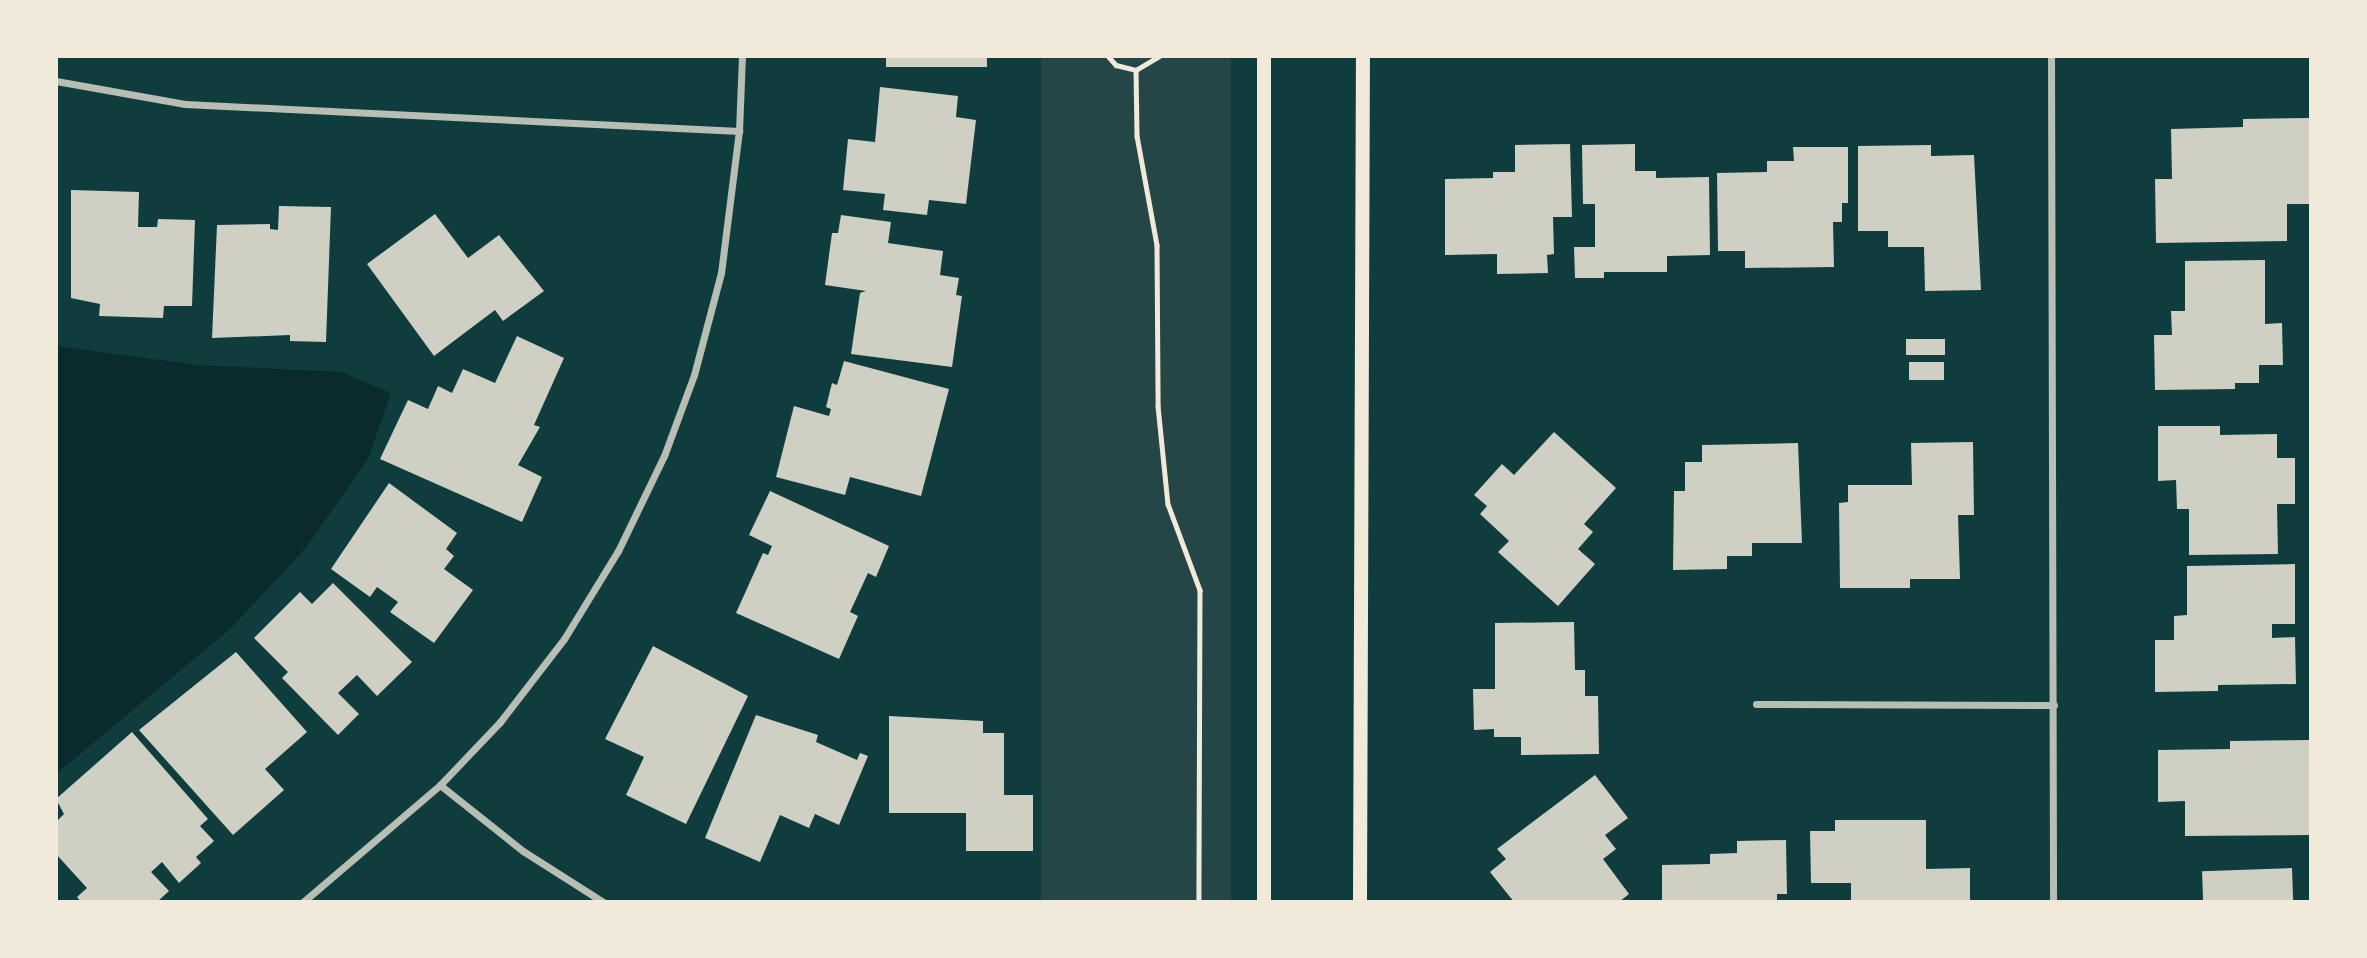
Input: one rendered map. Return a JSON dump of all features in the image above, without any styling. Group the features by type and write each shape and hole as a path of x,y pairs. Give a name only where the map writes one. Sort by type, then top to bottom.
{"main road":[{"path":"1264,56 1264,902"},
{"path":"1360,902 1363,56"}],"street":[{"path":"303,902 440,785 500,722 564,639 618,551 664,456 694,374 721,273 739,131 742,56"},
{"path":"2051,56 2053,902"},
{"path":"56,81 185,104 739,131"},
{"path":"1756,704 2054,705"},
{"path":"440,785 523,851 603,902"}],"path":[{"path":"1108,56 1116,65 1136,70 1159,56"},
{"path":"1136,70 1137,136 1157,245 1157,406 1168,504 1200,590 1199,902"}],"shaded area":[{"path":"1041,56 1231,56 1231,902 1041,902"},
{"path":"56,346 198,365 341,372 391,393 368,459 305,549 230,629 56,774"}],"building":[{"path":"886,56 987,56 987,67 886,67"},
{"path":"880,87 958,96 956,117 976,120 966,204 929,200 927,215 883,210 885,194 843,190 848,139 875,142"},
{"path":"2311,118 2311,204 2287,204 2287,241 2156,243 2155,179 2172,179 2171,129 2243,127 2243,119"},
{"path":"1570,144 1572,217 1553,217 1554,254 1547,255 1548,273 1497,274 1497,254 1445,255 1445,179 1493,178 1493,172 1515,172 1515,145"},
{"path":"1635,144 1635,171 1656,171 1656,178 1709,177 1710,255 1667,256 1667,272 1604,272 1604,278 1575,278 1574,247 1595,247 1595,204 1583,204 1582,145"},
{"path":"1931,145 1931,156 1974,155 1981,290 1925,291 1924,247 1888,247 1888,231 1858,231 1858,146"},
{"path":"1793,147 1848,147 1848,203 1842,203 1842,222 1833,222 1834,267 1745,268 1745,251 1718,251 1717,173 1767,172 1767,161 1794,161"},
{"path":"71,190 139,192 138,227 157,227 158,219 195,220 192,306 164,306 163,318 99,316 100,304 71,298"},
{"path":"279,206 331,207 326,342 290,341 290,335 212,338 217,225 270,224 270,229 278,230"},
{"path":"435,214 468,258 499,235 544,291 503,321 495,310 434,356 367,264"},
{"path":"841,215 891,222 888,243 943,251 940,275 959,278 956,295 962,296 952,367 851,354 860,293 866,291 825,285 832,233 838,233"},
{"path":"2265,260 2265,324 2282,323 2283,365 2259,365 2259,383 2235,383 2235,389 2155,390 2154,335 2172,335 2171,311 2185,311 2185,261"},
{"path":"517,336 564,358 534,425 540,427 518,465 542,477 522,522 380,459 408,400 428,409 438,386 452,393 463,369 495,383"},
{"path":"1906,339 1945,339 1945,355 1906,355"},
{"path":"844,361 949,389 921,496 850,477 845,495 776,477 794,406 829,416 831,409 826,407 832,383 837,385"},
{"path":"1909,362 1944,362 1944,380 1909,380"},
{"path":"2158,426 2220,426 2220,435 2277,434 2277,458 2295,458 2295,504 2277,504 2278,554 2189,555 2189,509 2177,509 2176,480 2158,481"},
{"path":"1554,432 1616,488 1584,524 1593,532 1578,549 1595,564 1558,606 1498,552 1509,541 1480,514 1487,506 1474,495 1502,464 1514,475"},
{"path":"1973,442 1974,515 1958,515 1960,579 1910,579 1910,588 1840,588 1839,503 1848,502 1848,485 1912,485 1911,443"},
{"path":"1798,443 1802,543 1752,543 1752,556 1727,556 1727,569 1673,570 1674,491 1685,491 1685,462 1702,462 1702,445"},
{"path":"389,483 457,533 446,549 454,556 444,569 473,590 434,643 390,612 398,602 377,587 370,597 331,569"},
{"path":"770,491 889,546 876,577 868,573 850,612 858,616 839,659 736,613 763,553 768,555 772,546 749,535"},
{"path":"2295,564 2295,624 2272,624 2272,638 2295,637 2296,684 2218,685 2218,691 2155,692 2155,640 2174,640 2174,616 2187,615 2187,566"},
{"path":"333,583 412,662 377,696 357,675 338,693 359,714 338,735 282,678 288,672 254,638 300,592 312,604"},
{"path":"1574,622 1575,670 1585,670 1585,696 1598,696 1599,754 1521,755 1521,737 1494,737 1494,729 1474,730 1473,689 1495,689 1495,623"},
{"path":"653,646 748,696 686,824 626,795 644,757 605,739"},
{"path":"236,652 307,732 265,769 284,790 233,835 139,730"},
{"path":"756,715 818,735 816,742 857,760 860,753 868,756 839,825 815,814 809,828 780,815 760,862 705,838"},
{"path":"889,716 983,721 983,733 1004,733 1004,795 1033,795 1033,851 966,851 966,813 889,813"},
{"path":"132,732 208,819 200,826 214,841 196,857 201,863 179,883 162,862 151,872 169,891 157,902 81,902 77,897 87,888 56,854 56,822 64,814 56,799"},
{"path":"2309,740 2310,835 2185,836 2185,801 2158,802 2158,750 2230,749 2230,741"},
{"path":"1595,775 1628,818 1605,835 1616,849 1603,859 1629,894 1619,902 1514,902 1490,872 1506,859 1497,849"},
{"path":"1835,820 1926,820 1926,869 1970,868 1970,902 1851,902 1851,883 1811,883 1810,831 1835,831"},
{"path":"1786,840 1787,894 1777,894 1777,902 1662,902 1662,865 1710,864 1710,854 1737,853 1737,841"},
{"path":"2292,868 2293,902 2203,902 2202,871"}]}
